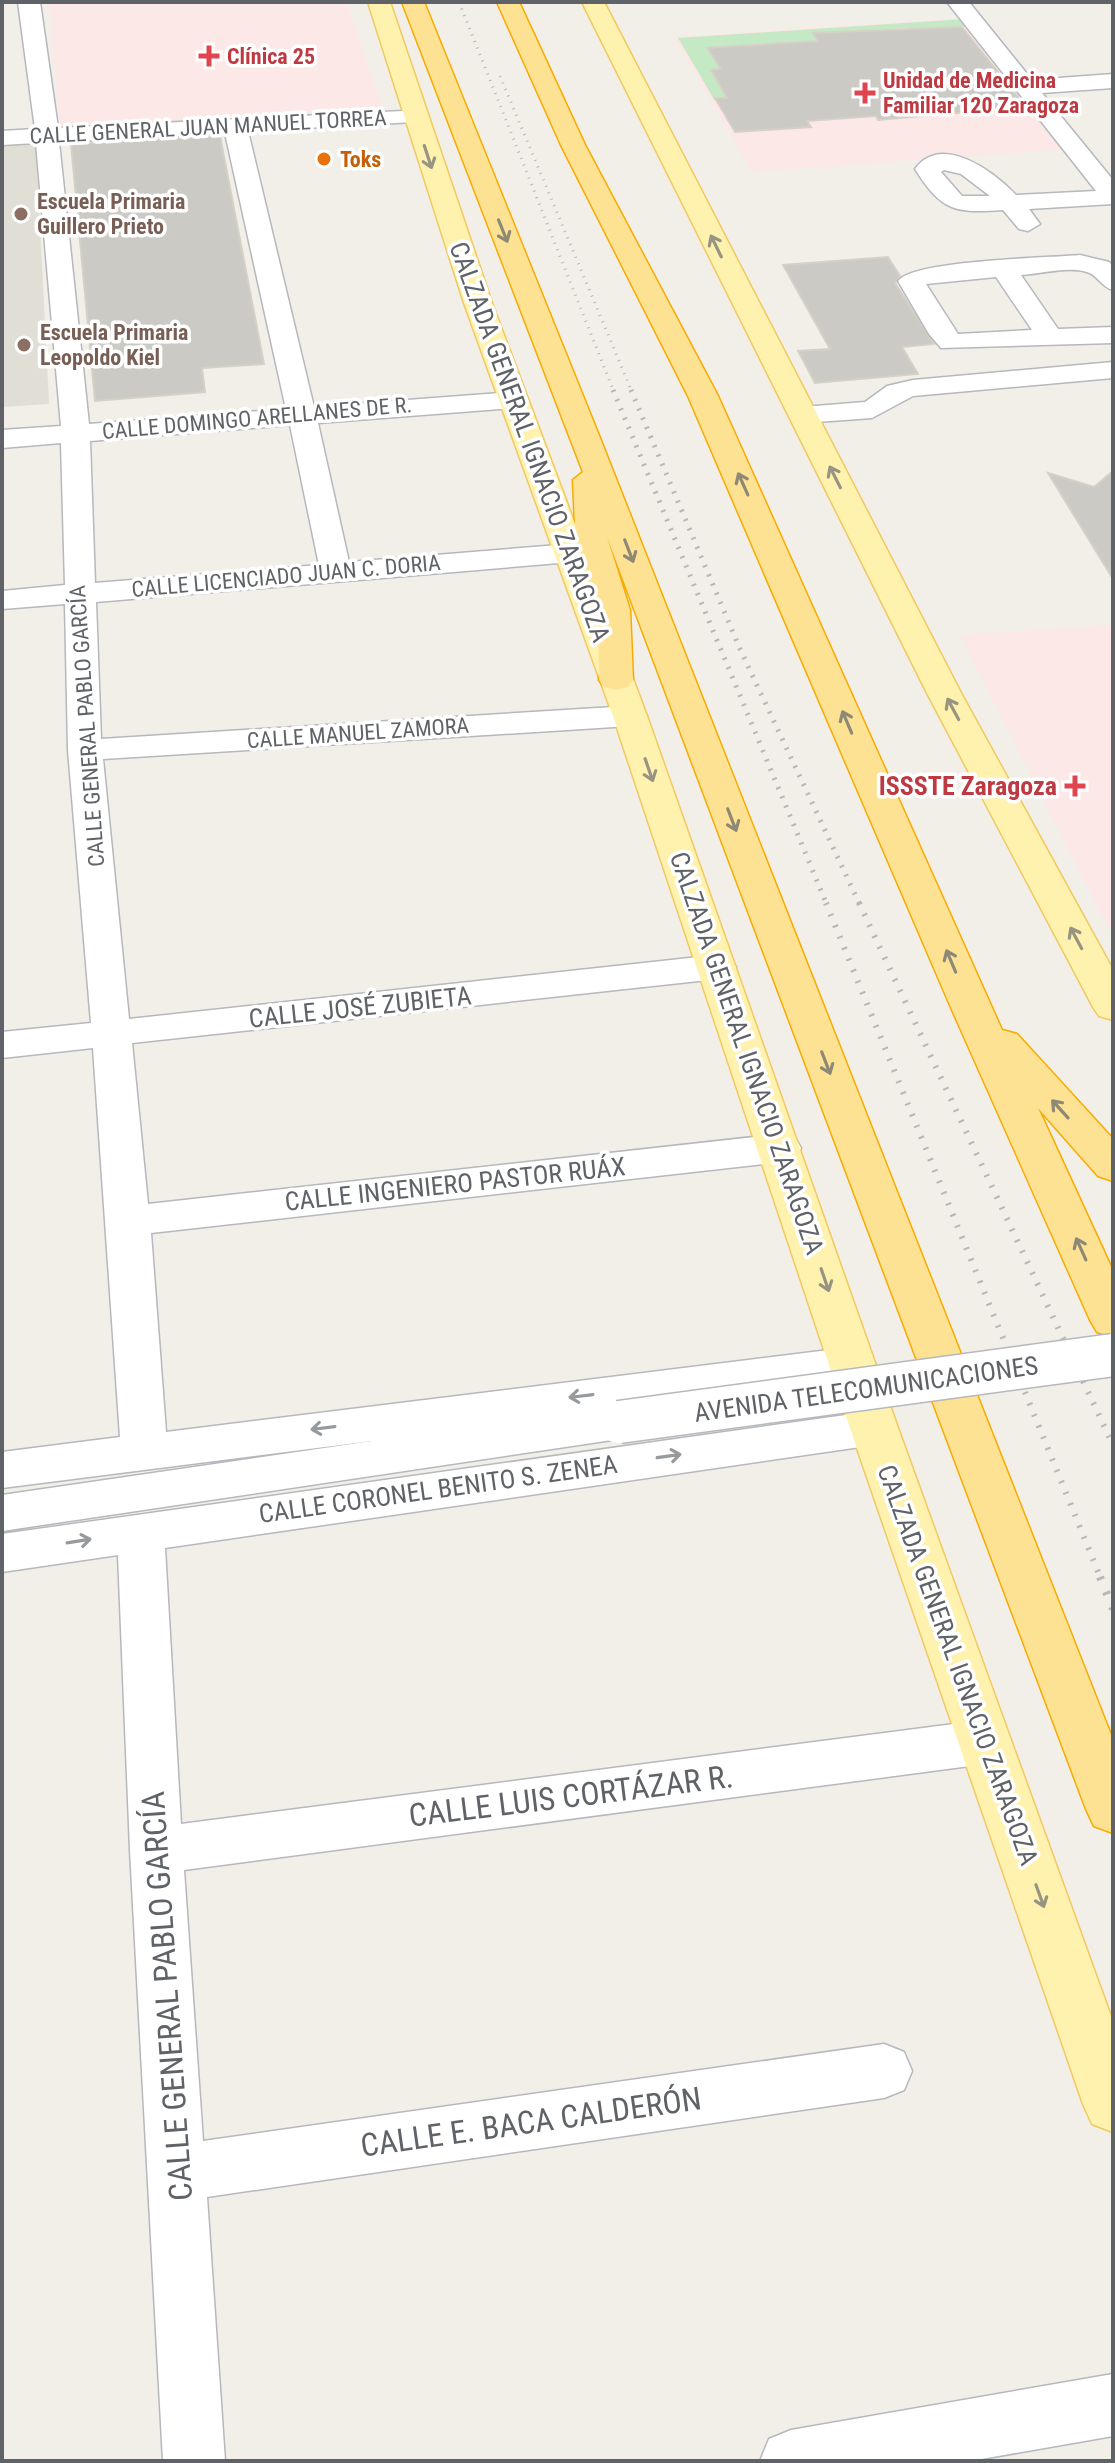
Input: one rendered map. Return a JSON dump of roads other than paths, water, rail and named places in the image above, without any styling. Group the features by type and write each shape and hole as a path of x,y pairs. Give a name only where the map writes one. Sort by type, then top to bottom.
{"highway":[{"name":"CALZADA GENERAL IGNACIO ZARAGOZA","path":"413,2 585,438 1113,1809"},
{"path":"508,2 573,145 703,396 969,1003 1113,1320"},
{"path":"585,438 592,546 614,610 623,698"},
{"path":"969,1003 1113,1166"}],"main road":[{"name":"CALZADA GENERAL IGNACIO ZARAGOZA","path":"379,2 509,389 623,698 781,1148 874,1428 1113,2104"},
{"path":"593,2 944,693 1113,1006"}],"street":[{"name":"CALLE GENERAL PABLO GARCÍA","path":"29,2 25,48 47,135 75,425 85,750 129,1221 144,1450"},
{"path":"958,2 1113,197"},
{"path":"1026,87 1113,81"},
{"name":"CALLE GENERAL JUAN MANUEL TORREA","path":"2,138 415,115"},
{"path":"235,126 335,573"},
{"path":"1028,224 1010,202 1113,197"},
{"path":"1113,282 1100,267 1087,263 928,274 911,281 942,334 951,342 1113,335"},
{"path":"1003,268 1051,338"},
{"path":"803,415 872,410 897,392 913,388 1113,370"},
{"name":"CALLE DOMINGO ARELLANES DE R.","path":"2,439 75,425 509,389"},
{"name":"CALLE DOMINGO ARELLANES DE R.","path":"2,422 75,425"},
{"name":"CALLE LICENCIADO JUAN C. DORIA","path":"2,600 571,553"},
{"name":"CALLE MANUEL ZAMORA","path":"85,750 623,698"},
{"name":"CALLE JOSÉ ZUBIETA","path":"2,1045 717,967"},
{"name":"CALLE INGENIERO PASTOR RUÁX","path":"129,1221 781,1148"},
{"name":"AVENIDA TELECOMUNICACIONES","path":"619,1422 1113,1355"},
{"path":"2,1470 853,1363"},
{"path":"698,1382 724,1399 733,1412 729,1442 718,1450"},
{"name":"CALLE CORONEL BENITO S. ZENEA","path":"2,1513 619,1422"},
{"name":"CALLE CORONEL BENITO S. ZENEA","path":"2,1553 874,1428"},
{"name":"CALLE GENERAL PABLO GARCÍA","path":"141,1531 156,1850 194,2461"},
{"name":"CALLE LUIS CORTÁZAR R.","path":"156,1850 985,1742"},
{"name":"CALLE E. BACA CALDERÓN","path":"178,2173 884,2071"},
{"path":"791,2461 1113,2405"}],"railway":[{"path":"459,2 614,392"},
{"path":"500,76 632,392"},
{"path":"613,390 827,905"},
{"path":"631,390 740,649 860,905"},
{"path":"826,903 1101,1579"},
{"path":"859,903 1113,1445"},
{"path":"1100,1577 1113,1609"}],"place":[{"name":"Clínica 25","path":"209,56"},
{"name":"Unidad de Medicina Familiar 120 Zaragoza","path":"865,93"},
{"name":"Toks","path":"324,159"},
{"name":"Escuela Primaria Guillero Prieto","path":"21,214"},
{"name":"Escuela Primaria Leopoldo Kiel","path":"24,345"},
{"name":"ISSSTE Zaragoza","path":"1075,786"}]}
